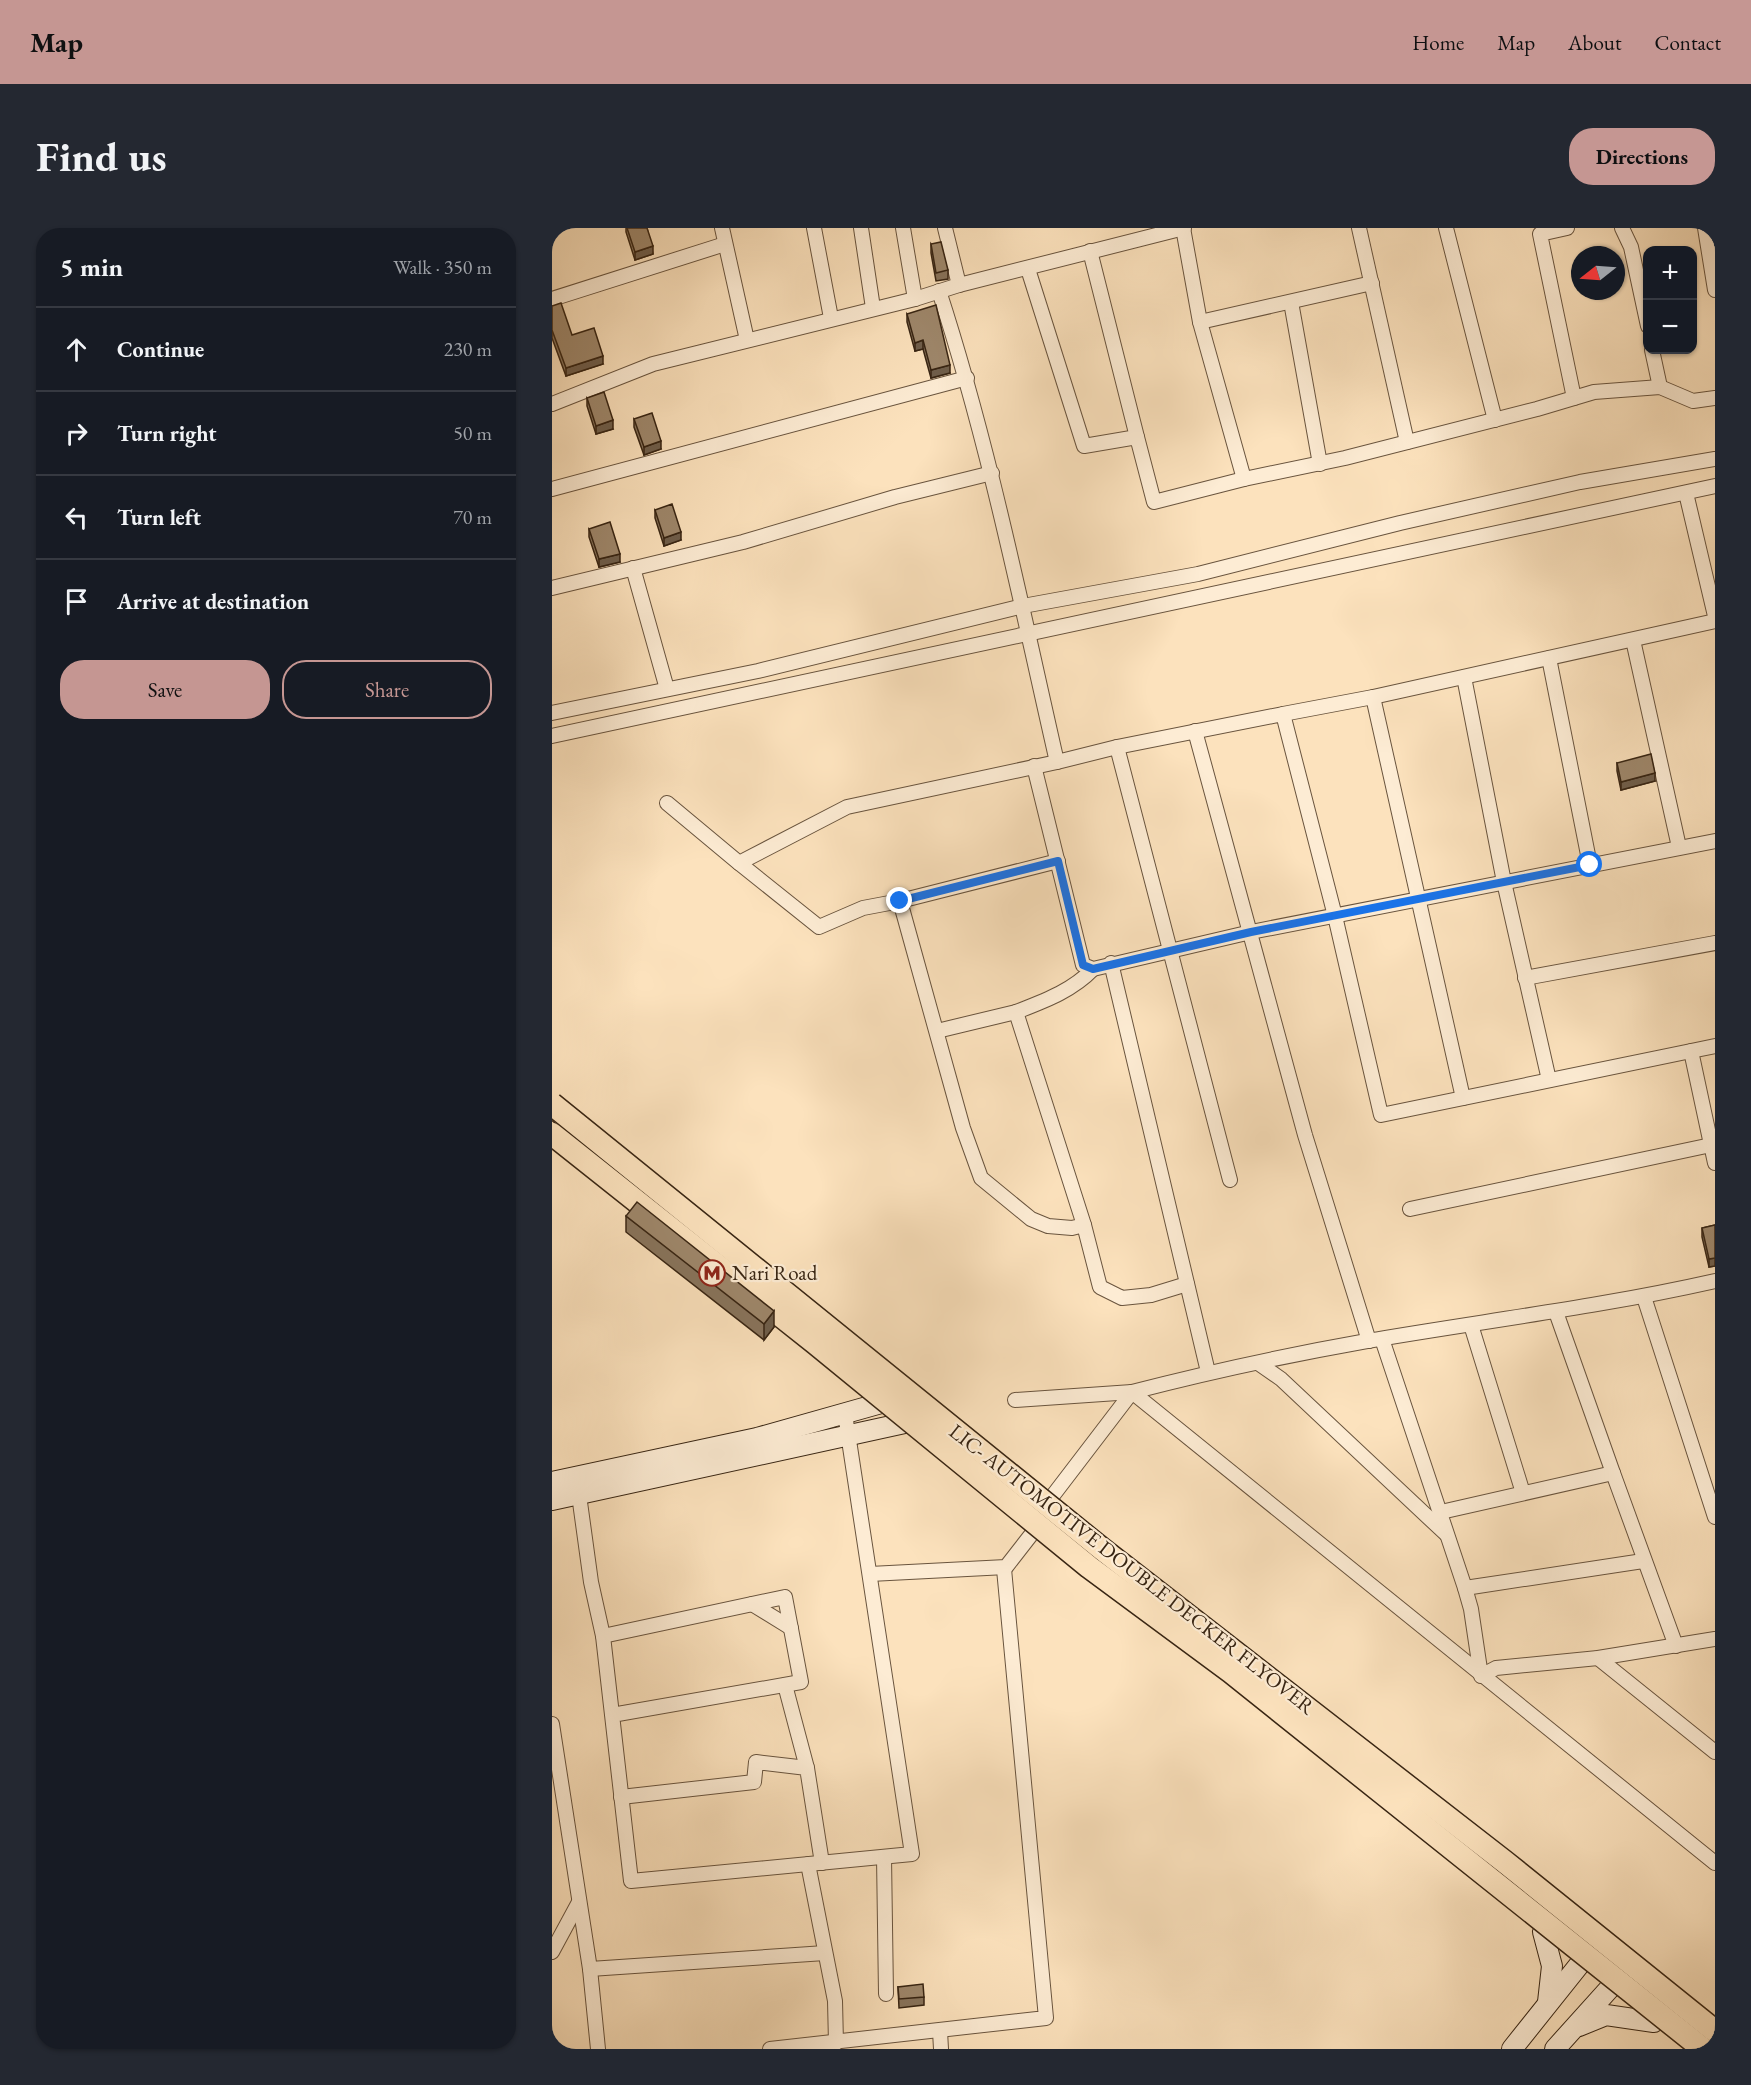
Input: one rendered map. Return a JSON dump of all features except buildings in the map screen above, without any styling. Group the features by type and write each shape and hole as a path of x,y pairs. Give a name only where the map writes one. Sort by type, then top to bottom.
{"main road":[{"path":"552,1095 1051,1498 1413,1777 1715,2019"},
{"name":"LIC- AUTOMOTIVE DOUBLE DECKER FLYOVER","path":"552,1104 1102,1549 1496,1855 1715,2031"},
{"name":"LIC- AUTOMOTIVE DOUBLE DECKER FLYOVER","path":"552,1134 824,1350 1089,1567 1231,1672 1703,2049"},
{"path":"552,1139 881,1404 1034,1531 1688,2049"},
{"path":"552,1482 757,1438 920,1393"},
{"path":"552,1500 946,1413"},
{"path":"1512,2049 1606,1931"},
{"path":"1543,1932 1552,1966 1547,2005"},
{"path":"1555,2049 1638,1956"},
{"path":"1574,2028 1606,2015 1654,2022"}],"street":[{"path":"722,228 747,340"},
{"path":"814,228 831,318"},
{"path":"861,228 873,308"},
{"path":"903,228 915,299"},
{"path":"945,228 959,285"},
{"path":"552,404 653,364 915,299 959,285 1184,228 1200,322 1244,479"},
{"path":"1359,228 1407,442"},
{"path":"1446,228 1495,420"},
{"path":"1567,228 1539,231 1574,398"},
{"path":"1622,228 1631,247 1643,306"},
{"path":"1705,228 1715,290"},
{"path":"552,299 725,244"},
{"path":"1090,251 1154,502 1244,479 1320,464 1495,420 1594,392 1660,387 1693,401 1715,398"},
{"path":"1028,269 1084,446 1137,437"},
{"path":"1200,322 1372,283"},
{"path":"939,291 967,378 992,473 1057,762"},
{"path":"1291,302 1320,464"},
{"path":"1653,354 1660,387"},
{"path":"552,489 967,378"},
{"path":"552,713 758,671 1023,606 1155,581 1580,482 1715,459"},
{"path":"552,588 743,542 895,497 992,473"},
{"path":"552,736 1715,486"},
{"path":"1686,493 1715,616"},
{"path":"633,568 667,689"},
{"path":"1155,581 1162,605"},
{"path":"739,863 847,807 1117,747 1373,697 1715,621"},
{"path":"1634,640 1680,847"},
{"path":"1549,658 1590,865"},
{"path":"1464,677 1504,882 1549,1080"},
{"path":"1373,697 1463,1098"},
{"path":"1283,714 1335,916 1381,1115 1715,1047"},
{"path":"1195,731 1305,1135 1376,1340 1441,1512 1471,1609 1481,1676"},
{"path":"1117,747 1230,1180"},
{"path":"1034,766 1083,965 1093,969"},
{"path":"667,803 819,927 863,908 900,901 1058,861"},
{"path":"937,1031 1016,1012 1063,993 1082,981 1093,969 1112,963 1251,932 1715,841"},
{"path":"900,901 963,1128 981,1178 1031,1219 1048,1226 1072,1228 1084,1225"},
{"path":"1525,978 1715,943"},
{"path":"1112,963 1208,1372"},
{"path":"1016,1012 1084,1225 1100,1287 1122,1298 1151,1295 1187,1284"},
{"path":"1691,1051 1715,1163"},
{"path":"1410,1209 1711,1145"},
{"path":"1015,1400 1132,1392 1208,1372 1376,1340 1644,1297 1715,1281"},
{"path":"1644,1297 1715,1518"},
{"path":"1556,1312 1643,1561 1676,1646"},
{"path":"1471,1325 1523,1493"},
{"path":"1258,1363 1281,1380 1448,1535"},
{"path":"770,2049 1046,2018 1004,1569 1034,1531 1051,1498 1132,1392"},
{"path":"1132,1392 1715,1863"},
{"path":"579,1495 591,1582 603,1636 631,1881 912,1854 845,1414"},
{"path":"1441,1512 1613,1473"},
{"path":"1465,1588 1643,1561"},
{"path":"870,1574 1004,1569"},
{"path":"603,1636 785,1597 801,1682 612,1715"},
{"path":"752,1604 791,1628"},
{"path":"1481,1676 1496,1668 1598,1658 1715,1639"},
{"path":"1598,1658 1715,1752"},
{"path":"785,1685 807,1767 822,1863"},
{"path":"552,1724 554,1762 590,1970 598,2049"},
{"path":"621,1797 754,1782 756,1762 807,1767"},
{"path":"884,1857 886,1995"},
{"path":"808,1864 835,2001 836,2043"},
{"path":"552,1952 579,1902"},
{"path":"590,1970 825,1953"},
{"path":"940,2031 941,2049"}],"railway":[{"path":"552,1117 862,1363 993,1474 1301,1711 1715,2040"}],"place":[{"name":"Nari Road","path":"712,1273"}],"route":[{"path":"900,901 1058,861 1083,965 1093,969 1251,932 1590,865"}]}
